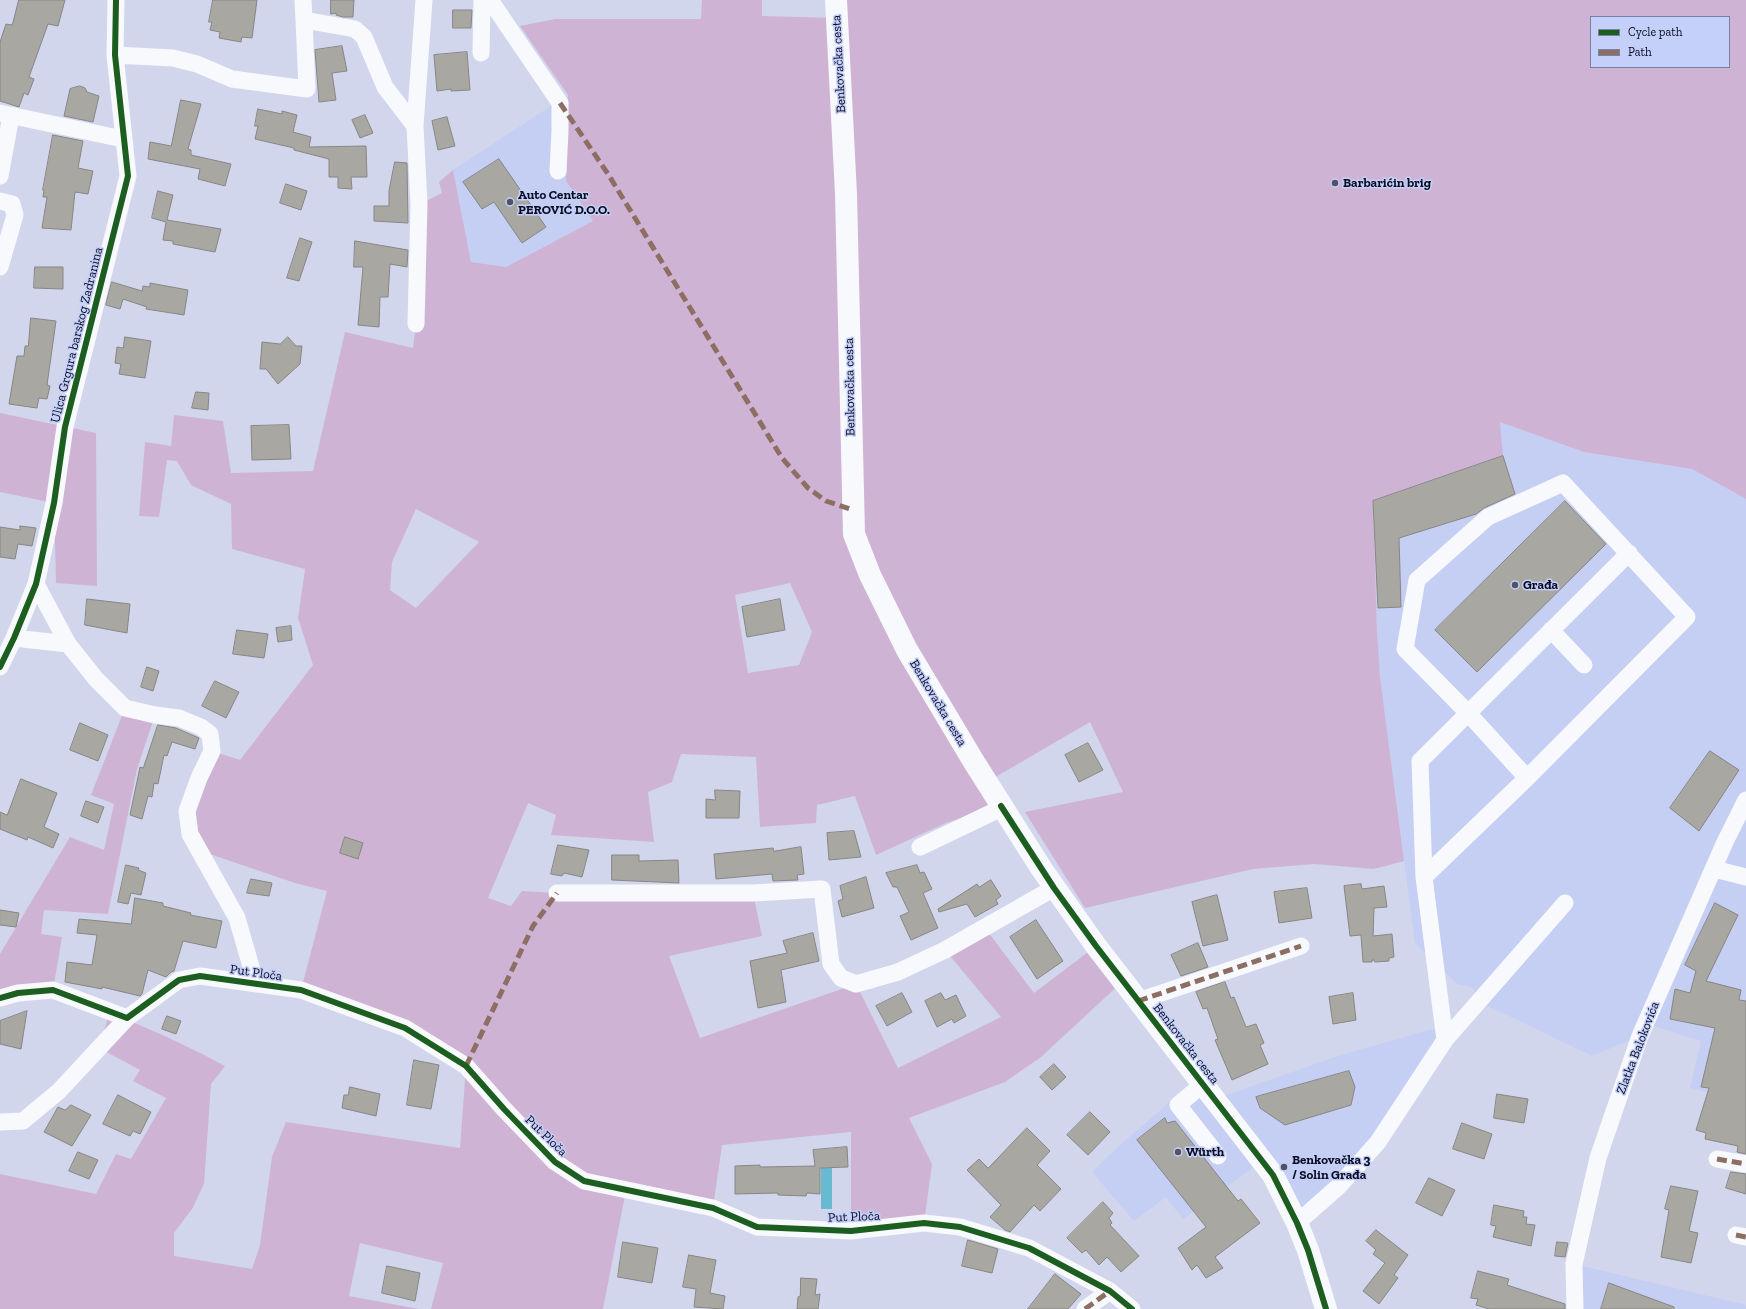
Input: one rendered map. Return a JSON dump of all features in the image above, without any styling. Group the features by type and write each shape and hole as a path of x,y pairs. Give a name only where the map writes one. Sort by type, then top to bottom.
{"main road":[{"name":"Benkovačka cesta","path":"836,0 846,194 854,534 870,575 907,650 1001,806 1054,888 1138,1001 1204,1084 1272,1175 1297,1223 1308,1250 1326,1309"}],"street":[{"name":"Ulica Grgura barskog Zadranina","path":"0,667 7,646 36,584 54,503 65,427 128,176 115,55 114,18 116,0"},
{"path":"115,55 173,58 197,64 232,79 307,89 303,0"},
{"path":"416,324 419,204 415,126 424,0"},
{"path":"481,53 482,0"},
{"path":"490,0 560,103 558,171"},
{"path":"304,20 355,30 364,37 386,87 415,126"},
{"path":"0,176 6,115 123,139"},
{"path":"0,201 12,204 15,215 0,267"},
{"path":"1424,876 1527,778 1687,617 1563,483 1488,517 1417,580 1405,649 1468,713 1527,778"},
{"path":"1445,1040 1424,876 1420,761 1629,553"},
{"path":"36,584 68,644 96,679 125,708 155,715 179,718 201,727 210,734 212,751 199,778 187,811 190,834 237,918 256,984"},
{"path":"1551,630 1584,664"},
{"path":"7,646 68,644"},
{"name":"Zlatka Balokovića","path":"1575,1309 1574,1264 1598,1158 1640,1036 1746,800"},
{"path":"920,847 991,813 1001,806"},
{"path":"1714,870 1746,877"},
{"path":"557,893 753,893 822,889 831,964 841,978 856,984 898,972 945,950 1054,888"},
{"path":"1297,1223 1339,1186 1378,1142 1445,1040 1565,903"},
{"path":"1138,1001 1301,946"},
{"name":"Put Ploča","path":"0,1122 23,1121 58,1091 127,1018 179,980 200,976 301,990 405,1028 466,1066 504,1109 555,1162 584,1181 713,1208 757,1227 851,1231 924,1223 960,1227 1029,1248 1110,1291 1132,1309"},
{"path":"0,998 18,993 53,990 127,1018"},
{"path":"1204,1084 1178,1105 1218,1156"},
{"path":"1717,1159 1746,1164"},
{"path":"1084,1309 1110,1291"}],"shaded area":[{"path":"702,0 762,0 762,16 837,18 836,0 1746,0 1746,499 1692,469 1584,452 1500,422 1503,456 1373,501 1380,677 1404,861 1374,869 1314,864 1253,869 1085,908 1025,812 1123,792 1090,722 987,782 1001,806 946,823 876,855 855,796 817,805 816,823 760,827 756,757 681,754 672,782 648,792 654,842 551,835 556,815 528,803 488,898 511,906 522,891 557,893 753,893 762,936 669,956 700,1038 856,984 898,1068 1001,1017 945,950 985,928 1034,993 1096,946 1123,981 1041,1057 1005,1082 909,1118 932,1164 924,1223 851,1231 851,1132 722,1145 713,1208 626,1190 603,1309 431,1309 443,1263 360,1243 349,1296 419,1309 0,1309 0,1174 96,1194 116,1154 131,1159 166,1098 133,1081 140,1070 99,1048 108,1018 54,995 0,998 0,954 70,837 104,850 114,804 91,795 125,708 155,715 137,769 108,914 44,910 41,934 62,937 53,990 162,1035 225,1066 211,1084 204,1184 192,1209 174,1233 174,1256 252,1269 260,1245 272,1157 286,1122 460,1148 466,1066 405,1028 301,990 327,891 295,883 201,851 187,811 212,751 240,760 313,665 298,618 305,569 232,549 231,504 191,485 177,461 167,460 159,517 139,516 145,442 171,446 174,415 223,421 231,473 313,471 345,332 413,348 426,201 442,193 439,182 453,170 471,262 506,267 593,221 566,181 568,95 520,26 555,19 701,19","holes":["416,509 479,542 416,608 390,590 392,562","790,583 812,632 799,665 748,673 735,595"]},
{"path":"568,95 566,181 593,221 506,267 471,262 453,170"},
{"path":"0,413 96,433 97,586 56,583 54,503 0,492"},
{"name":"Građa","path":"1500,422 1584,452 1692,469 1746,499 1746,1101 1690,1088 1701,1041 1654,1026 1640,1036 1592,1056 1484,1004 1472,987 1457,984 1415,943 1380,677 1373,501 1503,456"},
{"path":"1433,1029 1445,1040 1378,1142 1297,1223 1255,1166 1183,1219 1166,1197 1134,1221 1092,1172 1121,1144 1198,1078 1215,1099 1341,1055"},
{"path":"821,1168 832,1168 832,1209 821,1209"},
{"path":"1574,1264 1746,1305 1746,1309 1575,1309"}],"building":[{"path":"19,0 65,0 58,26 48,24 29,77 34,79 28,95 24,93 19,107 0,101 0,42 6,24 12,25"},
{"path":"213,0 257,0 252,38 242,37 241,42 219,38 220,32 210,30 212,22 209,22"},
{"path":"331,0 354,0 353,17 343,17 336,15 336,13 331,14"},
{"path":"453,10 472,10 471,28 453,28"},
{"path":"342,46 347,71 332,73 336,100 319,102 315,50"},
{"path":"467,52 470,90 451,91 451,89 437,91 434,55"},
{"path":"80,86 85,88 87,92 99,96 93,122 64,116 70,89"},
{"path":"181,100 201,104 188,149 191,150 191,155 231,164 225,186 198,179 200,169 148,159 150,142 171,146"},
{"path":"258,109 282,114 282,111 297,115 293,132 311,137 309,147 366,146 367,177 351,177 352,189 338,188 338,177 329,177 329,159 294,150 294,148 255,139 258,126 255,126"},
{"path":"365,115 373,133 360,138 352,120"},
{"path":"447,117 455,146 438,150 432,121"},
{"path":"53,135 83,141 78,168 93,171 88,194 75,192 71,230 42,228 47,197 43,197 43,190"},
{"path":"499,159 546,227 522,243 494,202 482,209 463,182"},
{"path":"395,162 407,163 408,223 374,221 374,206 389,206 389,191"},
{"path":"286,184 307,191 301,210 280,203"},
{"path":"158,191 173,195 167,220 221,229 215,252 173,244 173,241 163,240 166,222 152,218"},
{"path":"300,238 312,242 299,281 287,278"},
{"path":"355,241 408,250 407,267 390,264 388,297 380,297 379,327 358,325 363,267 354,267"},
{"path":"35,267 63,267 63,289 34,288"},
{"path":"112,282 142,291 143,286 150,287 150,283 188,290 184,315 146,309 147,307 123,299 120,309 106,305"},
{"path":"31,318 56,321 47,385 50,386 47,399 39,398 37,408 9,404 17,356 24,356 25,346 28,346"},
{"path":"125,337 151,341 145,378 119,374 121,364 115,363 117,347 123,348"},
{"path":"288,337 296,346 302,346 300,364 278,384 266,369 260,369 262,342 280,344"},
{"path":"196,392 209,393 208,410 192,408"},
{"path":"289,425 291,459 252,460 251,426"},
{"path":"1503,456 1515,494 1484,508 1476,514 1399,538 1401,607 1378,608 1373,501"},
{"path":"1565,501 1606,544 1477,672 1435,630"},
{"path":"20,526 36,528 32,546 18,544 15,559 0,557 0,527 20,530"},
{"path":"87,599 130,604 127,633 85,625"},
{"path":"780,599 785,630 747,637 742,607"},
{"path":"291,626 292,640 278,642 276,628"},
{"path":"237,630 268,634 264,658 233,654"},
{"path":"147,667 159,671 153,691 141,687"},
{"path":"215,681 239,692 226,718 202,706"},
{"path":"80,723 108,735 98,761 70,750"},
{"path":"158,725 176,728 199,738 195,749 172,742 167,756 164,755 158,784 154,783 152,797 148,796 142,819 130,815 140,767 143,768"},
{"path":"1088,743 1103,770 1079,782 1065,755"},
{"path":"1710,751 1739,770 1699,831 1670,808"},
{"path":"21,779 57,793 44,827 59,834 53,848 28,837 27,840 0,829 0,812 7,815"},
{"path":"715,790 740,791 739,818 706,818 706,799 715,800"},
{"path":"86,801 104,807 98,823 81,816"},
{"path":"854,831 861,857 829,860 827,833"},
{"path":"345,837 363,843 358,859 340,853"},
{"path":"558,845 589,850 582,877 564,873 562,876 551,874"},
{"path":"801,847 804,874 797,875 798,880 773,881 772,874 716,879 714,854 773,848 774,851"},
{"path":"612,855 639,855 639,861 678,860 679,883 612,880"},
{"path":"126,865 139,868 138,870 146,873 141,895 131,893 128,904 118,902"},
{"path":"917,865 920,873 924,872 932,889 923,893 938,928 911,940 900,916 909,912 897,887 893,887 886,873"},
{"path":"866,877 874,908 842,917 838,901 843,899 840,886"},
{"path":"251,879 272,883 269,896 247,893"},
{"path":"991,880 1001,896 996,900 998,904 975,917 967,904 939,912 938,909 977,884 979,887"},
{"path":"1361,884 1362,889 1384,886 1387,907 1374,908 1373,936 1392,934 1394,957 1389,958 1389,961 1375,962 1372,960 1372,962 1363,962 1361,935 1350,936 1344,886"},
{"path":"1307,888 1312,918 1279,923 1274,892"},
{"path":"1217,895 1228,940 1203,946 1192,902"},
{"path":"135,898 163,903 163,906 191,913 190,915 222,921 216,948 183,941 174,971 166,977 148,970 142,994 140,996 102,987 102,989 65,982 67,962 92,965 97,935 77,933 79,919 131,924"},
{"path":"1715,903 1738,915 1706,981 1741,990 1739,1000 1746,1001 1746,1154 1737,1152 1738,1146 1705,1139 1706,1133 1696,1130 1709,1088 1701,1087 1715,1028 1670,1019 1675,989 1690,993 1696,971 1685,965"},
{"path":"0,910 19,913 16,927 0,925"},
{"path":"1036,920 1063,961 1037,979 1010,937"},
{"path":"813,933 819,961 781,970 786,1002 758,1008 750,961 787,953 783,941"},
{"path":"1198,943 1208,967 1181,976 1171,955"},
{"path":"1225,982 1231,998 1234,997 1246,1027 1256,1024 1264,1043 1260,1045 1268,1064 1232,1080 1215,1040 1218,1039 1207,1008 1203,1009 1196,992"},
{"path":"902,993 912,1012 887,1026 876,1006"},
{"path":"941,993 945,1000 956,995 966,1016 954,1023 952,1019 937,1027 925,1001"},
{"path":"1353,993 1356,1020 1333,1024 1329,997"},
{"path":"27,1011 21,1049 0,1044 0,1021"},
{"path":"167,1016 181,1021 176,1034 162,1029"},
{"path":"414,1060 439,1065 431,1109 407,1105"},
{"path":"1054,1064 1066,1077 1052,1090 1040,1077"},
{"path":"1349,1071 1355,1087 1351,1105 1285,1125 1260,1108 1256,1097"},
{"path":"350,1087 380,1094 376,1116 342,1108 344,1095 348,1095"},
{"path":"1497,1094 1528,1099 1524,1123 1494,1118"},
{"path":"118,1095 151,1112 140,1134 133,1131 130,1136 103,1124"},
{"path":"71,1105 91,1115 72,1146 44,1132 58,1107 65,1110"},
{"path":"1090,1112 1110,1132 1088,1155 1067,1135"},
{"path":"1165,1118 1167,1123 1175,1121 1238,1201 1241,1199 1260,1223 1215,1257 1223,1268 1206,1278 1197,1265 1192,1270 1178,1248 1206,1227 1137,1140"},
{"path":"1462,1123 1492,1134 1484,1159 1453,1149"},
{"path":"1027,1128 1050,1151 1037,1165 1061,1189 1040,1211 1034,1205 1010,1232 1005,1230 990,1217 1001,1205 967,1170 979,1159 988,1168"},
{"path":"847,1147 848,1167 820,1168 820,1194 807,1193 806,1196 778,1195 778,1193 735,1194 735,1166 815,1166 813,1150"},
{"path":"78,1152 98,1160 89,1179 69,1171"},
{"path":"1731,1172 1746,1174 1746,1194 1726,1188"},
{"path":"1429,1178 1455,1190 1442,1216 1416,1203"},
{"path":"1671,1186 1698,1191 1689,1231 1698,1233 1691,1263 1661,1257 1669,1210 1665,1209"},
{"path":"1103,1202 1113,1213 1109,1218 1112,1223 1110,1225 1139,1256 1121,1272 1107,1257 1099,1265 1086,1250 1082,1253 1067,1238"},
{"path":"1494,1205 1524,1211 1523,1217 1527,1217 1526,1224 1535,1225 1531,1246 1493,1237 1496,1226 1491,1225"},
{"path":"1376,1230 1408,1255 1394,1275 1398,1278 1379,1304 1363,1291 1385,1263 1373,1254 1376,1250 1366,1241"},
{"path":"968,1240 998,1249 992,1273 962,1266"},
{"path":"623,1242 658,1248 652,1283 618,1277"},
{"path":"1557,1242 1568,1243 1565,1257 1555,1256"},
{"path":"689,1255 716,1260 710,1293 725,1296 723,1309 694,1307 696,1289 683,1287"},
{"path":"387,1266 420,1273 415,1301 382,1293"},
{"path":"1478,1271 1509,1279 1507,1285 1565,1304 1565,1309 1489,1309 1476,1305 1478,1299 1471,1298"},
{"path":"1055,1274 1081,1294 1068,1309 1028,1309"},
{"path":"801,1278 817,1279 815,1295 820,1294 818,1309 797,1309 798,1297 800,1296"},
{"path":"1609,1283 1674,1307 1674,1309 1601,1309"}],"marked path":[{"path":"560,103 608,174 782,458 808,488 826,501 853,510"},
{"path":"466,1066 533,926 557,893"},
{"path":"1138,1001 1301,946"},
{"path":"1717,1159 1746,1164"},
{"path":"1736,1235 1746,1237"},
{"path":"1085,1309 1110,1291"}],"cycle path":[{"path":"0,667 14,638 36,584 54,503 65,427 128,176 115,55 116,0"},
{"path":"1001,806 1054,888 1096,946 1273,1175 1297,1223 1308,1250 1326,1309"},
{"path":"0,998 18,993 53,990 127,1018 179,980 200,976 301,990 405,1028 466,1066 504,1109 555,1162 584,1181 713,1208 757,1227 851,1231 924,1223 960,1227 1029,1248 1110,1291 1132,1309"}],"place":[{"name":"Barbarićin brig","path":"1335,183"},
{"name":"Auto Centar PEROVIĆ D.O.O.","path":"510,202"},
{"name":"Građa","path":"1515,585"},
{"name":"Würth","path":"1178,1152"},
{"name":"Benkovačka 3 / Solin Građa","path":"1284,1167"}]}
